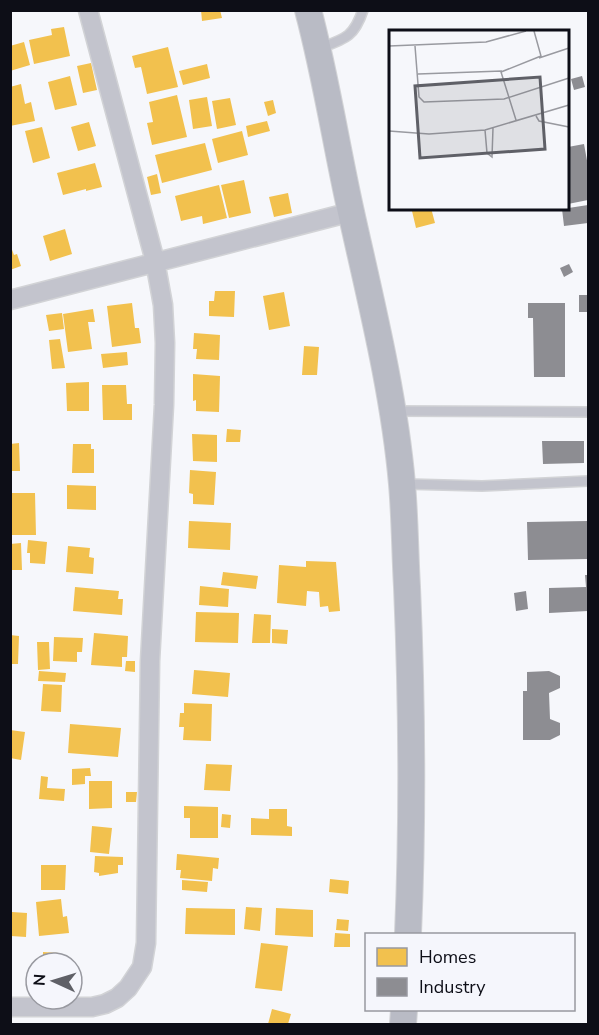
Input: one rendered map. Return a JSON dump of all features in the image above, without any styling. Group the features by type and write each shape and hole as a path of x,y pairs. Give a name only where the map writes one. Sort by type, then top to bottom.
{"main road":[{"path":"308,10 366,274 392,411 402,484 409,642 412,810 408,933"}],"street":[{"path":"10,1007 92,1007 105,1004 117,998 128,988 142,967 146,943 150,661 164,405 163,305 155,261 87,10"},
{"path":"10,300 351,212"}],"lane":[{"path":"318,49 350,35 357,26 363,10"},
{"path":"392,411 588,412"},
{"path":"402,484 482,486 588,481"}],"building: Homes":[{"path":"201,10 220,10 222,18 202,21"},
{"path":"64,27 70,56 34,64 29,40 52,35 51,29"},
{"path":"24,42 30,65 10,71 10,46"},
{"path":"168,47 178,87 147,94 141,67 135,68 132,56"},
{"path":"91,63 97,90 83,93 77,66"},
{"path":"207,64 210,78 183,85 179,71"},
{"path":"70,76 77,105 55,110 48,82"},
{"path":"21,84 25,104 31,102 35,121 10,126 10,87"},
{"path":"177,95 187,137 152,145 147,123 153,122 149,102"},
{"path":"207,97 212,126 193,129 189,100"},
{"path":"230,98 236,125 217,129 212,101"},
{"path":"273,100 276,113 268,116 264,102"},
{"path":"267,121 270,131 248,137 246,126"},
{"path":"89,122 96,146 78,151 71,127"},
{"path":"42,127 50,158 33,163 25,131"},
{"path":"242,131 248,155 218,163 212,139"},
{"path":"205,143 212,170 162,183 155,155"},
{"path":"95,163 102,187 63,195 57,173"},
{"path":"157,174 161,193 151,195 147,177"},
{"path":"244,180 251,213 229,218 221,185"},
{"path":"219,185 227,218 203,224 202,216 181,221 175,196"},
{"path":"288,193 292,213 274,217 269,197"},
{"path":"432,210 435,223 416,228 412,211"},
{"path":"65,229 72,254 50,261 43,236"},
{"path":"11,247 14,255 17,254 21,266 10,270"},
{"path":"215,291 235,291 234,317 209,316 209,301 214,301"},
{"path":"284,292 290,326 269,330 263,296"},
{"path":"132,303 135,328 139,328 141,343 112,347 107,306"},
{"path":"93,309 95,322 88,322 92,349 68,352 63,314"},
{"path":"62,313 64,329 49,331 46,315"},
{"path":"194,333 220,335 219,360 196,359 197,349 193,349"},
{"path":"60,339 65,368 52,369 49,340"},
{"path":"304,346 319,347 317,375 302,375"},
{"path":"127,352 128,365 103,368 101,354"},
{"path":"193,374 220,376 219,412 196,411 196,400 193,401"},
{"path":"89,382 89,411 67,411 66,383"},
{"path":"102,385 126,385 127,404 132,404 132,420 103,420"},
{"path":"227,429 241,430 240,442 226,442"},
{"path":"192,434 217,435 217,462 193,461"},
{"path":"19,443 20,471 10,471 10,444"},
{"path":"73,444 91,444 91,449 94,449 94,473 72,473"},
{"path":"190,470 216,472 214,505 193,504 193,494 189,493"},
{"path":"67,485 96,486 96,510 67,509"},
{"path":"10,493 35,493 36,535 10,535"},
{"path":"189,521 231,523 230,550 188,548"},
{"path":"28,540 47,542 45,564 30,563 30,553 27,553"},
{"path":"21,543 22,570 10,570 10,544"},
{"path":"68,546 90,548 89,557 94,558 93,574 66,572"},
{"path":"306,561 336,562 340,611 329,612 328,606 320,607 319,592 307,591 306,606 277,603 279,565 306,567"},
{"path":"223,572 258,576 256,589 221,585"},
{"path":"200,586 229,589 228,607 199,605"},
{"path":"75,587 119,591 118,599 123,599 122,615 73,611"},
{"path":"196,612 239,613 238,643 195,642"},
{"path":"254,614 271,615 270,643 252,643"},
{"path":"272,629 288,630 287,644 272,643"},
{"path":"94,633 128,636 127,657 122,657 122,667 91,665"},
{"path":"10,635 19,636 18,664 10,664"},
{"path":"54,637 83,638 82,652 77,652 77,662 53,661"},
{"path":"37,642 49,642 50,669 38,670"},
{"path":"126,661 135,661 135,672 125,671"},
{"path":"194,670 230,673 228,697 192,694"},
{"path":"39,671 66,673 65,682 38,681"},
{"path":"43,684 62,685 61,712 41,711"},
{"path":"184,703 212,704 211,741 183,740 184,727 179,727 180,713 184,713"},
{"path":"70,724 121,728 118,757 68,753"},
{"path":"10,730 25,732 21,760 10,758"},
{"path":"206,764 232,765 230,791 204,790"},
{"path":"90,768 91,776 85,776 85,784 72,785 72,769"},
{"path":"41,776 48,777 47,788 65,789 64,801 39,799"},
{"path":"89,781 112,781 112,808 89,809"},
{"path":"126,792 137,792 136,802 126,802"},
{"path":"184,806 218,807 218,838 190,838 190,818 184,818"},
{"path":"269,809 287,809 287,826 292,827 292,836 251,835 251,818 269,819"},
{"path":"222,814 231,815 230,828 221,827"},
{"path":"92,826 112,828 109,854 90,852"},
{"path":"177,854 219,858 218,869 213,868 212,881 180,878 181,870 176,870"},
{"path":"95,856 123,857 123,865 118,865 118,873 99,876 99,873 94,872"},
{"path":"41,865 66,865 65,890 41,890"},
{"path":"330,879 349,881 348,894 329,892"},
{"path":"182,880 208,882 207,892 182,890"},
{"path":"61,899 63,917 67,916 69,933 39,936 36,902"},
{"path":"246,907 262,908 260,931 244,929"},
{"path":"186,908 235,909 235,935 185,934"},
{"path":"276,908 313,910 313,937 275,935"},
{"path":"12,912 27,913 26,937 11,936"},
{"path":"337,919 349,920 348,931 336,930"},
{"path":"335,933 350,934 350,947 334,947"},
{"path":"261,943 288,946 282,991 255,988"},
{"path":"272,1009 291,1014 288,1024 268,1024"}],"building: Industry":[{"path":"582,76 585,87 574,90 571,79"},
{"path":"584,144 588,166 588,200 569,204 569,147"},
{"path":"588,205 588,223 564,226 562,210 569,210 569,208"},
{"path":"569,264 573,272 564,277 560,268"},
{"path":"579,295 588,295 588,312 579,312"},
{"path":"528,303 565,303 565,377 534,377 533,318 528,318"},
{"path":"542,441 584,441 584,463 543,464"},
{"path":"588,521 588,559 528,560 527,522"},
{"path":"585,575 588,575 588,611 549,613 549,588 586,587"},
{"path":"526,591 528,609 516,611 514,593"},
{"path":"549,671 560,676 560,688 549,693 550,719 560,723 560,735 550,740 523,740 523,691 527,691 527,672"}]}
